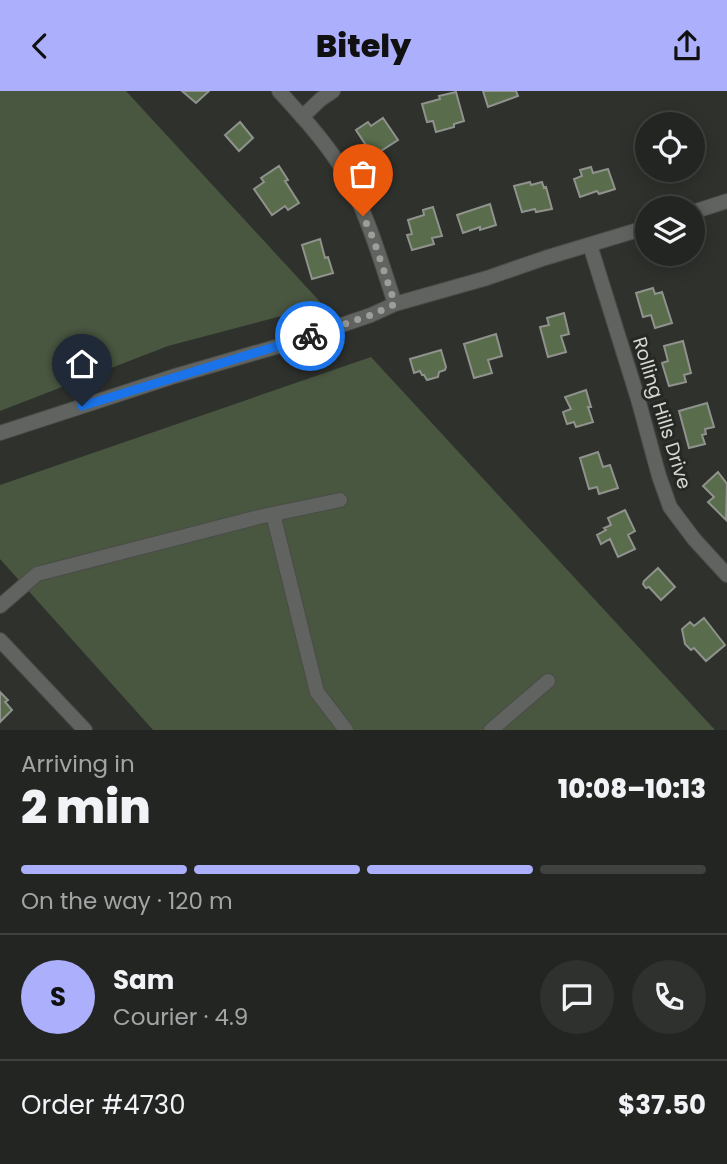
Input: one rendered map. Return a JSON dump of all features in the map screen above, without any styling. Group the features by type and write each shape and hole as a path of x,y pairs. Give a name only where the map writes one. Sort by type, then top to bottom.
{"street":[{"path":"279,91 327,145 342,170 373,238 395,304"},
{"path":"302,117 333,91"},
{"path":"705,208 727,201"},
{"path":"0,433 175,376 286,344 395,304 635,231"},
{"name":"Rolling Hills Drive","path":"590,245 670,507 694,539 727,575"},
{"path":"0,606 37,574 273,514 340,500"},
{"path":"273,514 317,692 346,730"},
{"path":"0,640 85,730"},
{"path":"491,730 548,681"}],"green space":[{"path":"0,91 126,91 323,305 168,346 0,411"},
{"path":"371,357 715,730 153,730 0,559 0,485"}],"building":[{"path":"182,91 209,91 196,103"},
{"path":"483,91 516,91 518,96 488,107"},
{"path":"456,92 464,121 436,132 433,121 427,122 422,104"},
{"path":"383,118 398,140 373,156 356,130 368,122 371,126"},
{"path":"240,122 253,138 239,151 225,135"},
{"path":"279,166 299,203 288,210 285,206 272,215 254,189 264,182 261,178"},
{"path":"591,167 593,173 608,169 615,189 580,197 574,179 582,176 580,170"},
{"path":"530,182 531,185 542,182 552,209 522,212 514,186"},
{"path":"490,204 496,225 463,233 457,215"},
{"path":"433,207 442,236 432,238 434,244 412,250 407,235 412,234 408,220 424,215 423,210"},
{"path":"320,239 325,258 328,257 333,273 312,279 302,245"},
{"path":"653,288 655,294 662,292 672,323 655,328 651,315 643,317 636,293"},
{"path":"564,313 569,334 561,336 566,352 548,357 540,327 549,325 547,318"},
{"path":"496,334 502,356 488,360 492,373 474,378 464,344"},
{"path":"683,341 691,373 684,375 686,382 669,386 662,363 668,361 664,346"},
{"path":"441,350 446,367 439,372 438,377 427,380 420,371 414,373 410,359"},
{"path":"586,390 593,422 576,427 574,422 567,424 563,412 571,409 565,397"},
{"path":"707,403 714,427 705,429 706,434 702,435 705,444 689,448 679,411"},
{"path":"598,452 603,467 610,465 618,488 599,494 597,487 589,489 580,458"},
{"path":"718,472 727,484 726,520 708,502 714,497 703,486"},
{"path":"625,510 635,531 628,535 635,549 618,557 610,539 601,544 597,535 611,525 608,518"},
{"path":"658,568 675,587 661,600 643,584"},
{"path":"704,618 725,645 706,661 694,648 691,650 685,644 682,629 690,622 694,626"},
{"path":"0,692 8,700 5,702 12,710 0,722"}],"way so far":[{"path":"310,336 395,304 363,216"}],"route":[{"path":"82,406 310,336"}]}
